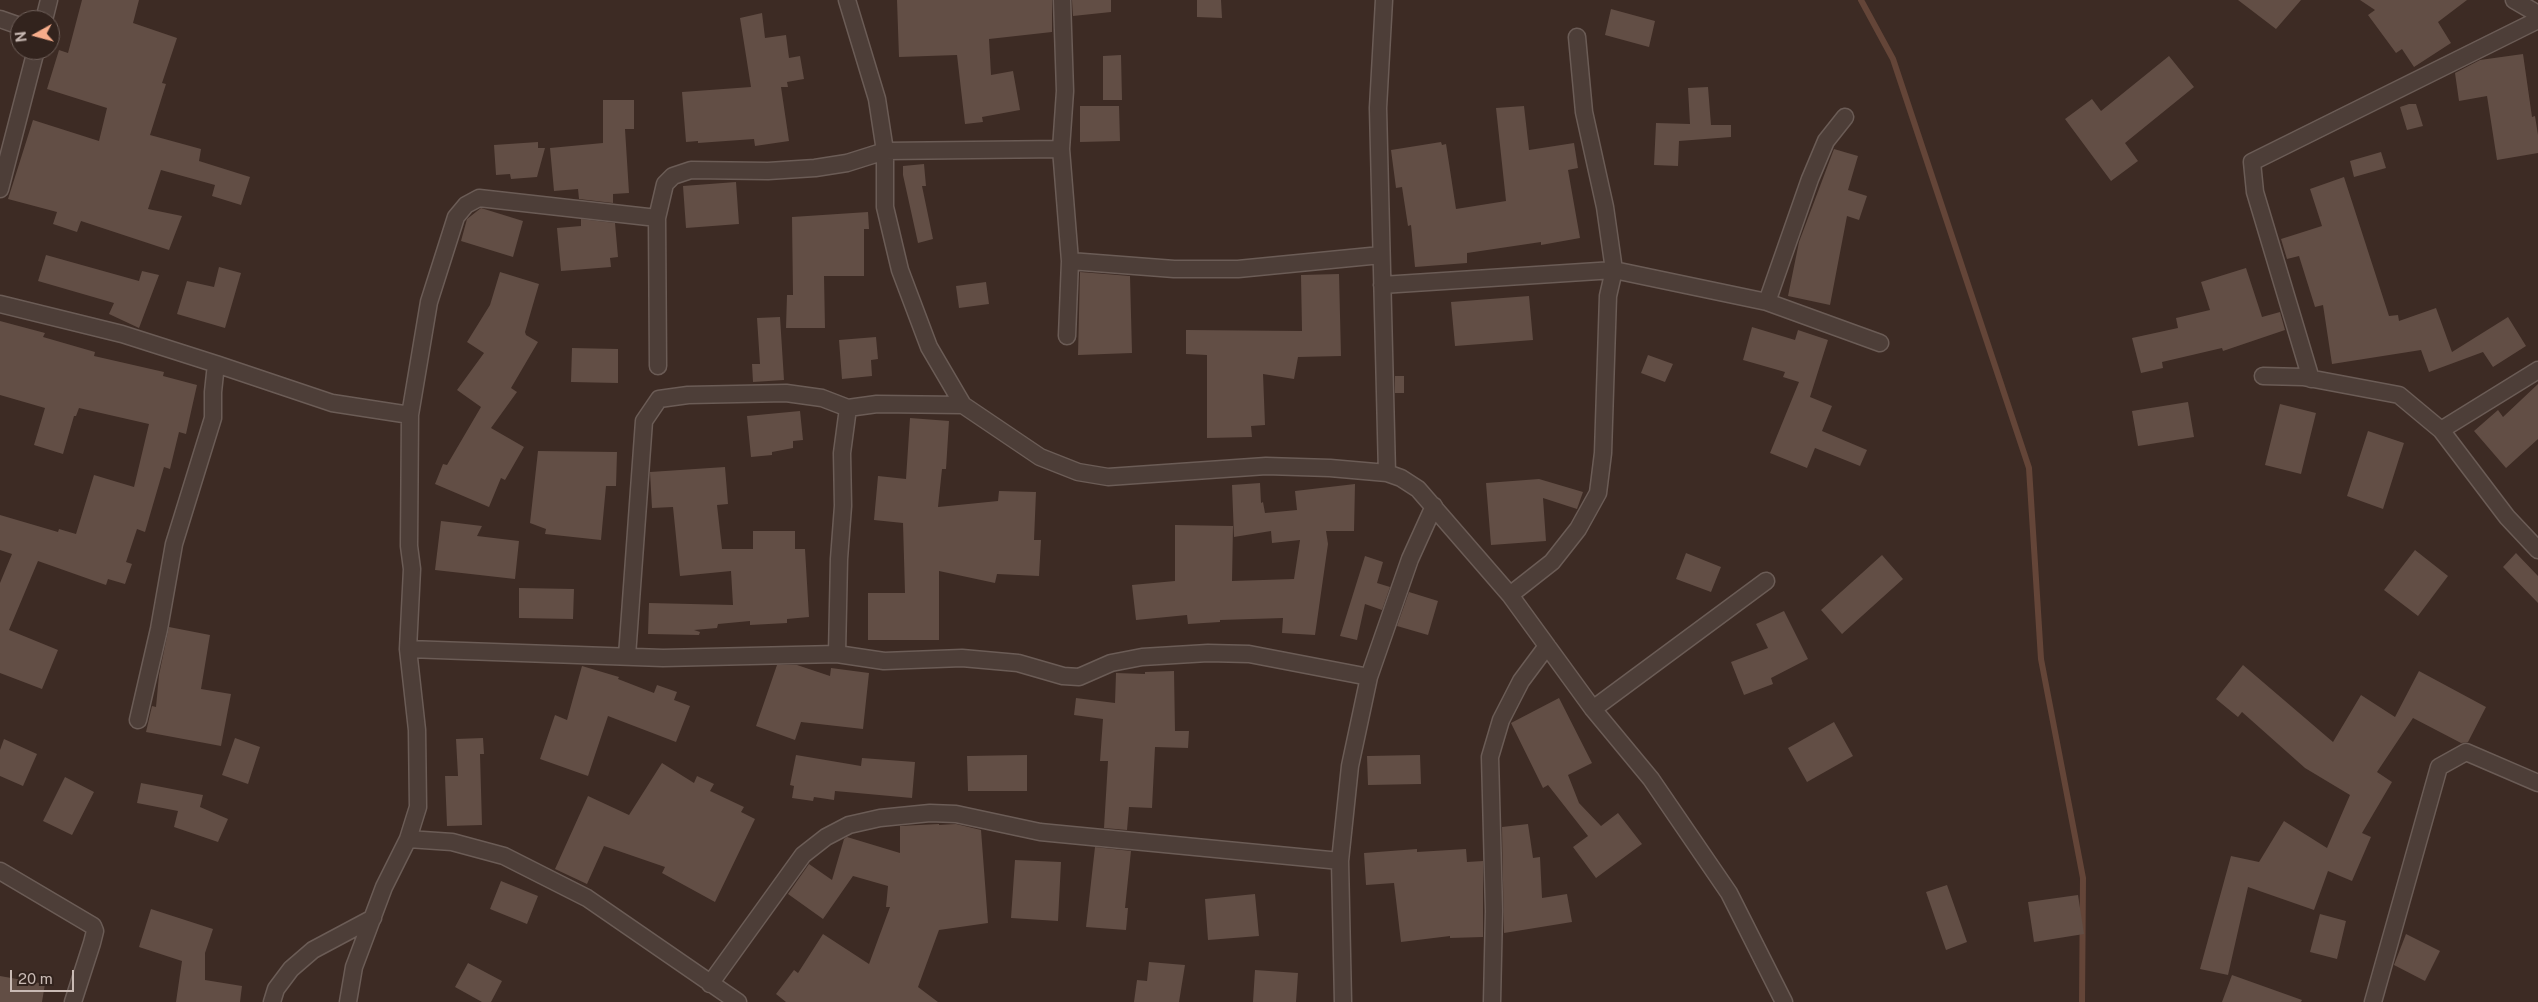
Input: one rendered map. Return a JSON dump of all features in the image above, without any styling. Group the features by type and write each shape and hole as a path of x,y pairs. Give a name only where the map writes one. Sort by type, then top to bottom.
{"street":[{"path":"848,0 877,99 884,151 886,207 900,270 929,347 963,405 1040,457 1078,472 1108,477 1266,466 1387,473 1401,478 1418,489 1510,595 1593,709 1652,779 1729,893 1784,1002"},
{"path":"1062,0 1065,91 1061,149 1070,260 1067,336"},
{"path":"1384,0 1378,108 1387,473"},
{"path":"2514,0 2538,14"},
{"path":"2311,379 2255,192 2252,162 2538,20"},
{"path":"1510,595 1552,562 1578,529 1598,493 1603,453 1608,296 1614,270 1604,207 1584,112 1577,37"},
{"path":"0,189 33,60"},
{"path":"1767,302 1813,171 1826,141 1845,117"},
{"path":"658,366 657,218 665,184 673,176 691,170 768,171 815,168 847,164 884,151 1061,149"},
{"path":"348,1002 354,967 384,888 408,839 418,807 417,730 408,649 412,569 409,546 410,415 429,302 456,217 466,205 479,198 657,218"},
{"path":"1070,260 1174,269 1238,268 1381,254"},
{"path":"1382,285 1614,270 1767,302 1880,343"},
{"path":"0,304 122,334 332,403 410,415"},
{"path":"138,720 159,629 174,544 213,418 216,364"},
{"path":"2441,430 2538,370"},
{"path":"2263,376 2311,379 2399,395 2441,430 2507,517 2538,550"},
{"path":"627,656 644,420 659,399 688,395 786,393 822,398 848,408 877,404 963,405"},
{"path":"837,654 839,559 843,506 842,453 848,408"},
{"path":"1343,1002 1340,861 1350,766 1369,677 1410,559 1434,506"},
{"path":"1593,709 1766,581"},
{"path":"1492,1002 1494,911 1490,757 1501,720 1521,681 1547,646"},
{"path":"408,649 627,656 837,654 884,661 962,658 1018,663 1063,676 1079,677 1111,663 1142,657 1208,653 1249,654 1369,677"},
{"path":"2373,1002 2439,767 2466,752 2538,783"},
{"path":"710,984 803,855 826,837 849,825 880,818 930,812 956,814 1040,832 1340,861"},
{"path":"408,839 452,842 504,856 587,898 623,920 710,984 738,1002"},
{"path":"0,871 93,926 95,931 92,943 73,1002"},
{"path":"272,1002 276,989 291,969 314,950 373,918"}],"building":[{"path":"82,0 139,0 133,23 177,38 162,83 166,84 150,135 201,149 199,161 250,177 241,205 212,196 215,185 161,170 148,209 182,216 169,250 81,221 77,232 53,224 57,212 8,199 33,120 99,141 107,108 47,89 56,60 60,60 60,50 68,53"},
{"path":"897,0 1052,0 1052,32 989,39 991,75 1013,71 1020,110 982,117 983,122 965,124 957,55 899,57"},
{"path":"1072,0 1111,0 1111,12 1073,16"},
{"path":"1197,0 1221,0 1222,18 1197,17"},
{"path":"2238,0 2301,0 2276,29"},
{"path":"2360,0 2467,0 2438,22 2451,43 2414,67 2402,49 2396,53 2368,15 2375,10"},
{"path":"1611,9 1655,21 1649,47 1605,35"},
{"path":"762,13 765,38 786,35 789,58 800,56 804,79 787,82 788,87 781,87 789,141 755,146 754,139 698,143 698,141 686,142 682,92 751,87 740,18"},
{"path":"2523,54 2532,117 2535,116 2538,135 2538,153 2497,160 2487,96 2459,101 2455,73 2480,60"},
{"path":"1121,55 1122,100 1103,100 1103,56"},
{"path":"2169,56 2194,87 2125,143 2138,161 2111,181 2065,119 2092,99 2101,111"},
{"path":"1708,87 1711,125 1731,125 1731,137 1679,141 1678,166 1654,165 1656,123 1690,124 1688,88"},
{"path":"603,100 634,100 634,129 625,129 629,193 613,194 613,203 579,199 578,189 554,191 550,148 603,143"},
{"path":"2416,104 2423,126 2407,130 2400,107"},
{"path":"1080,106 1119,106 1120,141 1080,142"},
{"path":"1524,106 1529,150 1574,143 1578,168 1568,170 1580,238 1541,245 1541,242 1467,253 1467,263 1415,267 1411,225 1408,226 1402,187 1396,188 1391,150 1441,142 1442,145 1446,144 1456,209 1506,201 1496,108"},
{"path":"538,142 538,148 545,148 537,177 511,179 510,174 496,175 494,145"},
{"path":"1834,149 1858,156 1848,190 1867,196 1859,220 1847,216 1830,305 1788,296 1799,242"},
{"path":"2381,152 2386,168 2354,177 2350,161"},
{"path":"924,164 926,186 922,186 933,239 918,243 903,175 903,166"},
{"path":"2344,177 2389,316 2398,315 2399,321 2436,308 2452,352 2508,317 2526,346 2493,367 2483,352 2429,372 2421,350 2332,364 2323,305 2315,307 2299,256 2287,259 2281,239 2322,226 2310,189"},
{"path":"736,182 739,224 686,228 683,186"},
{"path":"481,208 523,221 513,257 461,241 467,219"},
{"path":"868,212 869,229 864,229 864,276 824,276 825,328 786,328 787,295 793,295 792,217"},
{"path":"581,219 615,223 618,257 610,258 611,267 561,271 557,228 581,226"},
{"path":"46,255 139,281 142,271 159,275 139,328 109,314 114,303 38,281"},
{"path":"219,267 241,273 225,328 177,314 187,281 214,287"},
{"path":"2246,268 2262,317 2280,312 2285,330 2223,351 2222,348 2162,362 2163,368 2141,373 2132,338 2178,328 2176,318 2210,310 2201,282"},
{"path":"500,272 539,284 525,332 526,335 538,342 511,388 517,392 491,428 524,447 505,480 501,478 489,507 435,484 443,464 447,465 481,407 457,390 484,353 467,342 490,305"},
{"path":"1080,272 1130,276 1132,353 1078,355"},
{"path":"1339,274 1341,356 1298,357 1294,379 1263,374 1265,425 1251,426 1252,437 1207,438 1207,355 1186,354 1186,330 1302,331 1301,275"},
{"path":"986,282 989,304 959,308 956,286"},
{"path":"1529,296 1533,340 1455,346 1451,302"},
{"path":"780,317 784,380 753,382 752,364 760,364 757,318"},
{"path":"0,321 45,333 43,337 95,352 94,356 164,372 163,376 197,385 186,434 179,432 170,469 164,467 145,532 137,529 126,562 132,564 125,584 108,579 106,585 38,561 9,630 58,650 42,689 0,673 0,583 12,554 0,550 0,515 58,532 59,529 76,534 94,475 134,487 149,424 79,408 76,416 74,416 63,454 34,445 45,408 0,395"},
{"path":"1752,327 1795,340 1798,330 1828,340 1810,397 1832,406 1822,431 1867,450 1860,466 1815,448 1807,468 1770,453 1799,382 1783,377 1785,372 1743,360"},
{"path":"876,337 878,359 871,360 872,376 842,379 839,340"},
{"path":"572,348 618,349 618,383 571,382"},
{"path":"1648,355 1673,364 1665,382 1641,373"},
{"path":"1395,376 1404,376 1404,393 1395,393"},
{"path":"2538,384 2538,439 2506,468 2474,431 2498,410 2503,417"},
{"path":"2188,402 2194,437 2138,446 2132,411"},
{"path":"2280,404 2316,413 2301,474 2265,465"},
{"path":"800,411 803,440 793,441 793,448 772,452 772,455 751,457 747,416"},
{"path":"910,418 949,421 946,469 942,469 938,507 998,501 999,491 1036,492 1034,540 1041,540 1039,576 997,574 995,583 939,571 939,640 868,640 868,593 905,593 903,523 874,520 878,476 906,479"},
{"path":"2368,431 2404,443 2383,509 2347,496"},
{"path":"538,451 617,452 616,486 606,486 601,540 545,534 546,529 530,523"},
{"path":"725,467 728,504 717,505 722,549 753,549 753,531 795,531 795,549 805,549 809,617 787,619 787,623 750,625 750,621 718,624 717,628 694,630 700,632 699,635 648,634 649,603 733,605 731,571 680,576 673,507 652,508 650,472"},
{"path":"1539,479 1583,492 1577,509 1543,498 1546,541 1491,545 1486,483"},
{"path":"1260,483 1261,503 1263,502 1265,513 1297,510 1295,491 1355,484 1354,531 1326,531 1328,544 1315,635 1282,633 1283,618 1220,620 1220,622 1188,624 1187,615 1136,620 1132,585 1175,581 1175,525 1233,526 1232,581 1294,579 1300,540 1272,543 1271,531 1234,537 1232,485"},
{"path":"441,521 482,526 477,536 519,541 515,579 435,570"},
{"path":"2415,550 2448,576 2418,616 2384,590"},
{"path":"1686,553 1721,567 1711,592 1676,579"},
{"path":"2516,553 2538,576 2538,603 2503,567"},
{"path":"1882,555 1903,579 1842,634 1821,610"},
{"path":"1365,556 1383,562 1377,583 1390,587 1382,610 1365,604 1357,640 1340,636"},
{"path":"519,588 574,589 573,619 519,618"},
{"path":"1409,592 1438,601 1428,635 1397,626"},
{"path":"1784,611 1808,659 1771,678 1773,684 1744,695 1731,662 1768,648 1756,624"},
{"path":"169,627 210,635 201,689 231,694 221,746 146,732 152,706 156,707 159,675"},
{"path":"777,665 797,665 830,676 831,668 869,673 863,729 801,722 795,740 756,726"},
{"path":"2243,665 2333,742 2361,695 2395,717 2419,671 2486,707 2468,742 2461,743 2413,718 2377,772 2392,782 2362,833 2371,837 2352,881 2328,871 2314,910 2248,887 2228,975 2200,969 2231,856 2259,862 2284,821 2327,848 2350,795 2305,768 2242,712 2238,717 2216,699"},
{"path":"582,666 619,677 618,679 654,693 657,685 677,692 674,700 690,706 676,742 608,716 588,776 540,759 555,715 567,720"},
{"path":"1174,671 1175,731 1189,731 1188,748 1155,747 1152,808 1129,807 1127,830 1104,828 1108,761 1100,761 1103,719 1074,715 1076,698 1115,703 1116,673 1145,674 1145,672"},
{"path":"1559,698 1592,763 1568,775 1579,803 1601,826 1618,813 1642,844 1596,878 1573,847 1588,836 1548,785 1543,788 1511,723"},
{"path":"1834,722 1853,756 1807,782 1788,748"},
{"path":"235,738 260,747 248,784 222,775"},
{"path":"483,738 484,754 480,754 482,825 447,826 445,776 458,776 456,739"},
{"path":"4,739 37,754 23,786 0,776 0,750"},
{"path":"796,755 861,766 862,758 915,762 912,798 835,791 834,800 814,797 813,801 792,798 794,786 790,785"},
{"path":"1027,755 1027,791 968,791 967,756"},
{"path":"1420,755 1421,784 1368,785 1367,756"},
{"path":"662,763 694,783 697,776 714,784 710,791 744,807 741,812 755,819 715,902 662,873 665,867 604,846 587,884 555,869 588,796 629,815"},
{"path":"65,777 94,792 72,835 43,821"},
{"path":"141,783 203,795 200,807 228,819 218,842 174,827 178,811 137,803"},
{"path":"956,824 981,830 988,923 939,930 918,987 938,1002 786,1002 776,994 794,970 798,973 823,934 869,964 890,907 886,907 888,886 853,876 823,919 788,894 809,864 832,880 844,839 847,837 900,853 900,826"},
{"path":"1528,824 1533,858 1540,857 1542,898 1567,894 1572,922 1504,933 1502,827"},
{"path":"1095,847 1131,851 1125,908 1128,908 1126,930 1086,927"},
{"path":"1417,849 1417,852 1466,849 1467,862 1483,861 1483,937 1450,938 1450,936 1401,942 1394,883 1366,885 1364,853"},
{"path":"1015,860 1061,862 1058,921 1011,918"},
{"path":"501,881 538,896 527,924 490,909"},
{"path":"1947,885 1967,942 1946,950 1926,892"},
{"path":"1255,894 1259,936 1208,940 1205,899"},
{"path":"2078,895 2084,934 2034,942 2028,902"},
{"path":"151,909 213,929 205,953 205,980 242,986 240,1002 176,1002 182,961 139,947"},
{"path":"2320,914 2346,921 2337,959 2310,952"},
{"path":"2406,934 2440,951 2425,981 2394,965"},
{"path":"1149,962 1185,965 1179,1002 1134,1002 1137,980 1147,981"},
{"path":"468,963 502,981 491,1002 482,1002 455,987"},
{"path":"1255,970 1298,973 1296,1002 1253,1002"},
{"path":"2232,975 2302,1000 2301,1002 2222,1002"},
{"path":"0,976 45,984 42,1002 0,1002"}],"waterway":[{"path":"1861,0 1893,59 2029,468 2041,659 2083,878 2082,1002"}]}
